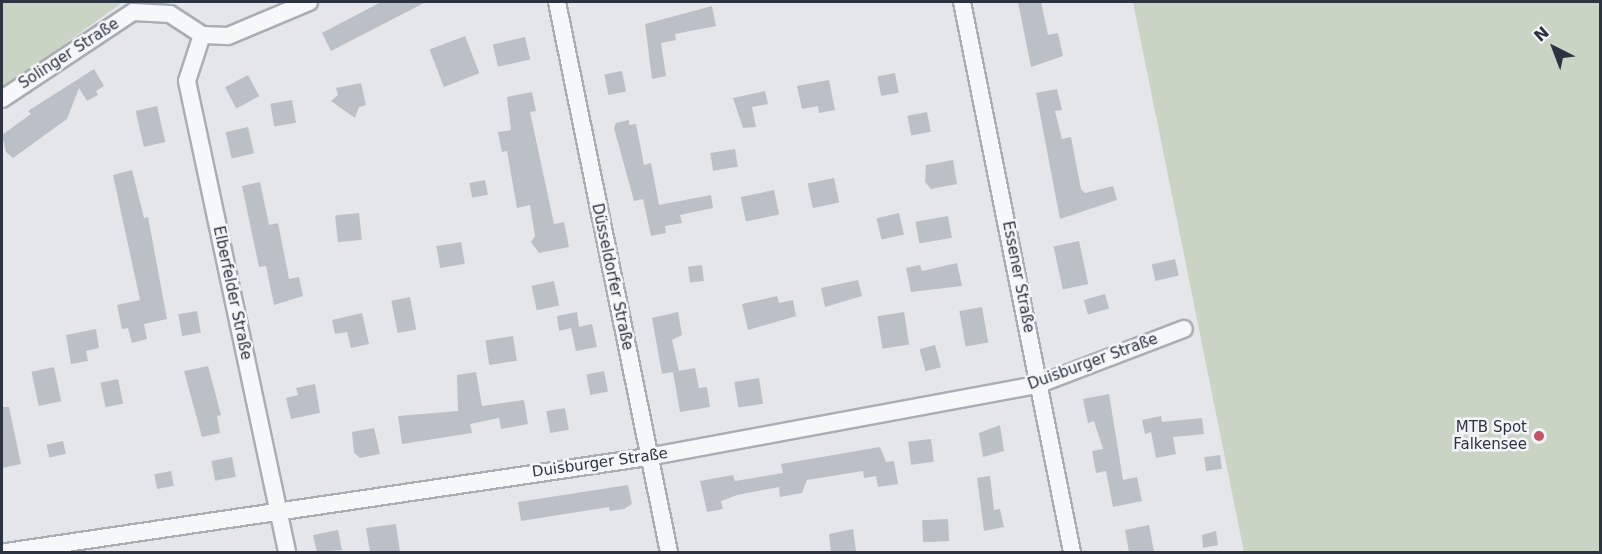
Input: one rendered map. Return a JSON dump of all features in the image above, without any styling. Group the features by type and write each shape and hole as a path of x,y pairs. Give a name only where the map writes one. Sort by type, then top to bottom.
{"street":[{"path":"202,35 228,36 309,2"},
{"name":"Düsseldorfer Straße","path":"557,2 669,552"},
{"name":"Essener Straße","path":"962,2 1072,552"},
{"name":"Solinger Straße","path":"2,99 133,12 170,14 202,35"},
{"name":"Elberfelder Straße","path":"202,35 187,81 287,552"},
{"name":"Duisburger Straße","path":"6,552 278,509 648,457 1037,385 1184,329"}],"green space":[{"path":"2,2 123,2 2,89"},
{"path":"1133,2 1600,2 1600,552 1244,552"}],"building":[{"path":"381,2 426,2 331,51 322,33"},
{"path":"1018,2 1041,2 1048,35 1058,33 1063,56 1031,67"},
{"path":"712,6 716,26 675,34 676,40 661,43 666,76 652,79 645,24"},
{"path":"465,36 479,73 444,87 430,50"},
{"path":"525,37 530,59 498,67 493,44"},
{"path":"94,69 104,86 96,91 98,95 87,101 79,88 67,119 13,158 6,152 2,135 31,114 28,111"},
{"path":"622,71 626,92 608,95 604,74"},
{"path":"895,73 899,93 881,96 877,76"},
{"path":"248,75 259,96 236,108 225,87"},
{"path":"829,80 835,110 819,113 818,106 802,109 797,86"},
{"path":"361,83 366,105 359,107 355,118 331,101 338,95 336,88"},
{"path":"1057,89 1062,110 1055,111 1062,139 1071,137 1081,189 1085,193 1113,186 1117,200 1060,219 1036,93"},
{"path":"765,91 768,104 752,107 756,127 743,128 733,98"},
{"path":"532,92 536,111 530,112 554,224 564,222 569,247 539,253 531,242 535,236 530,205 517,208 507,151 502,152 498,132 511,130 507,97"},
{"path":"292,100 296,123 274,126 270,104"},
{"path":"157,106 165,142 144,147 136,111"},
{"path":"927,112 931,132 911,135 907,116"},
{"path":"629,120 629,125 636,124 644,165 651,163 659,205 711,195 713,208 680,215 682,223 665,226 666,233 651,236 643,199 634,201 614,128 616,123"},
{"path":"248,127 254,153 232,158 226,132"},
{"path":"735,149 738,167 713,171 710,153"},
{"path":"953,160 957,184 931,189 925,182 926,165"},
{"path":"132,170 144,218 148,217 167,319 144,324 147,339 132,343 128,328 122,329 117,305 140,300 113,175"},
{"path":"834,178 839,202 813,208 808,184"},
{"path":"485,180 488,195 472,198 469,183"},
{"path":"260,182 269,225 278,223 289,279 299,277 303,296 274,305 266,266 259,267 242,186"},
{"path":"774,190 779,214 746,222 741,197"},
{"path":"359,213 362,240 338,242 335,216"},
{"path":"899,213 904,234 882,240 877,218"},
{"path":"948,216 952,238 919,243 916,222"},
{"path":"1079,241 1088,284 1063,289 1054,246"},
{"path":"461,242 465,264 440,268 436,246"},
{"path":"1175,259 1179,276 1155,281 1152,264"},
{"path":"957,263 962,286 911,292 906,268 920,265 922,271"},
{"path":"702,265 704,281 690,283 688,267"},
{"path":"858,280 862,296 825,307 821,288"},
{"path":"554,281 559,305 537,310 532,286"},
{"path":"1105,294 1109,308 1088,314 1084,300"},
{"path":"777,296 779,303 793,300 796,316 748,330 742,304"},
{"path":"410,297 416,329 398,333 391,301"},
{"path":"982,307 988,342 966,346 959,311"},
{"path":"197,311 201,333 182,336 178,314"},
{"path":"577,312 579,327 592,324 597,347 576,351 571,328 559,331 557,316"},
{"path":"678,312 682,335 672,340 679,371 662,374 652,318"},
{"path":"904,312 909,345 882,349 877,316"},
{"path":"362,313 369,344 351,348 347,332 335,334 332,320"},
{"path":"96,329 99,348 86,351 88,361 71,364 66,335"},
{"path":"513,336 517,361 489,365 485,340"},
{"path":"935,345 941,367 925,371 920,349"},
{"path":"208,366 221,415 217,416 220,433 202,437 184,371"},
{"path":"54,367 61,401 39,406 32,372"},
{"path":"695,368 699,388 707,387 710,407 680,412 673,372"},
{"path":"604,371 608,392 590,395 586,374"},
{"path":"476,372 482,406 524,400 528,424 501,429 499,418 470,424 472,433 402,444 398,416 458,411 457,375"},
{"path":"759,378 763,404 738,408 734,382"},
{"path":"118,379 123,403 106,407 100,383"},
{"path":"315,384 320,413 291,419 286,398 298,395 296,388"},
{"path":"1109,394 1123,480 1137,477 1142,501 1113,507 1106,471 1096,473 1092,451 1103,449 1094,421 1088,423 1083,399"},
{"path":"2,407 9,407 21,464 2,468"},
{"path":"565,408 569,430 550,433 546,411"},
{"path":"1161,416 1162,422 1202,418 1204,434 1173,437 1176,454 1156,458 1151,432 1145,434 1142,420"},
{"path":"1000,425 1004,451 983,457 979,433"},
{"path":"374,428 380,454 360,458 354,453 352,432"},
{"path":"931,439 934,462 911,465 908,442"},
{"path":"63,441 66,454 49,457 46,445"},
{"path":"880,447 886,462 894,461 898,484 878,487 876,476 864,478 863,471 807,480 802,493 780,497 779,487 737,495 721,501 723,509 707,512 700,481 733,475 735,481 783,473 781,464"},
{"path":"1220,455 1222,469 1206,471 1204,457"},
{"path":"232,457 236,477 215,481 211,461"},
{"path":"171,471 174,486 157,489 154,474"},
{"path":"990,476 994,510 1000,509 1004,527 984,531 977,478"},
{"path":"628,485 632,504 624,509 610,511 609,507 521,521 518,502"},
{"path":"948,519 949,541 923,542 922,520"},
{"path":"396,524 400,552 370,552 366,528"},
{"path":"1149,525 1154,552 1129,552 1125,530"},
{"path":"853,529 856,551 831,552 829,534"},
{"path":"338,530 342,550 317,552 313,535"},
{"path":"1216,531 1218,545 1203,548 1202,535"}],"place":[{"name":"MTB Spot Falkensee","path":"1539,436"}]}
